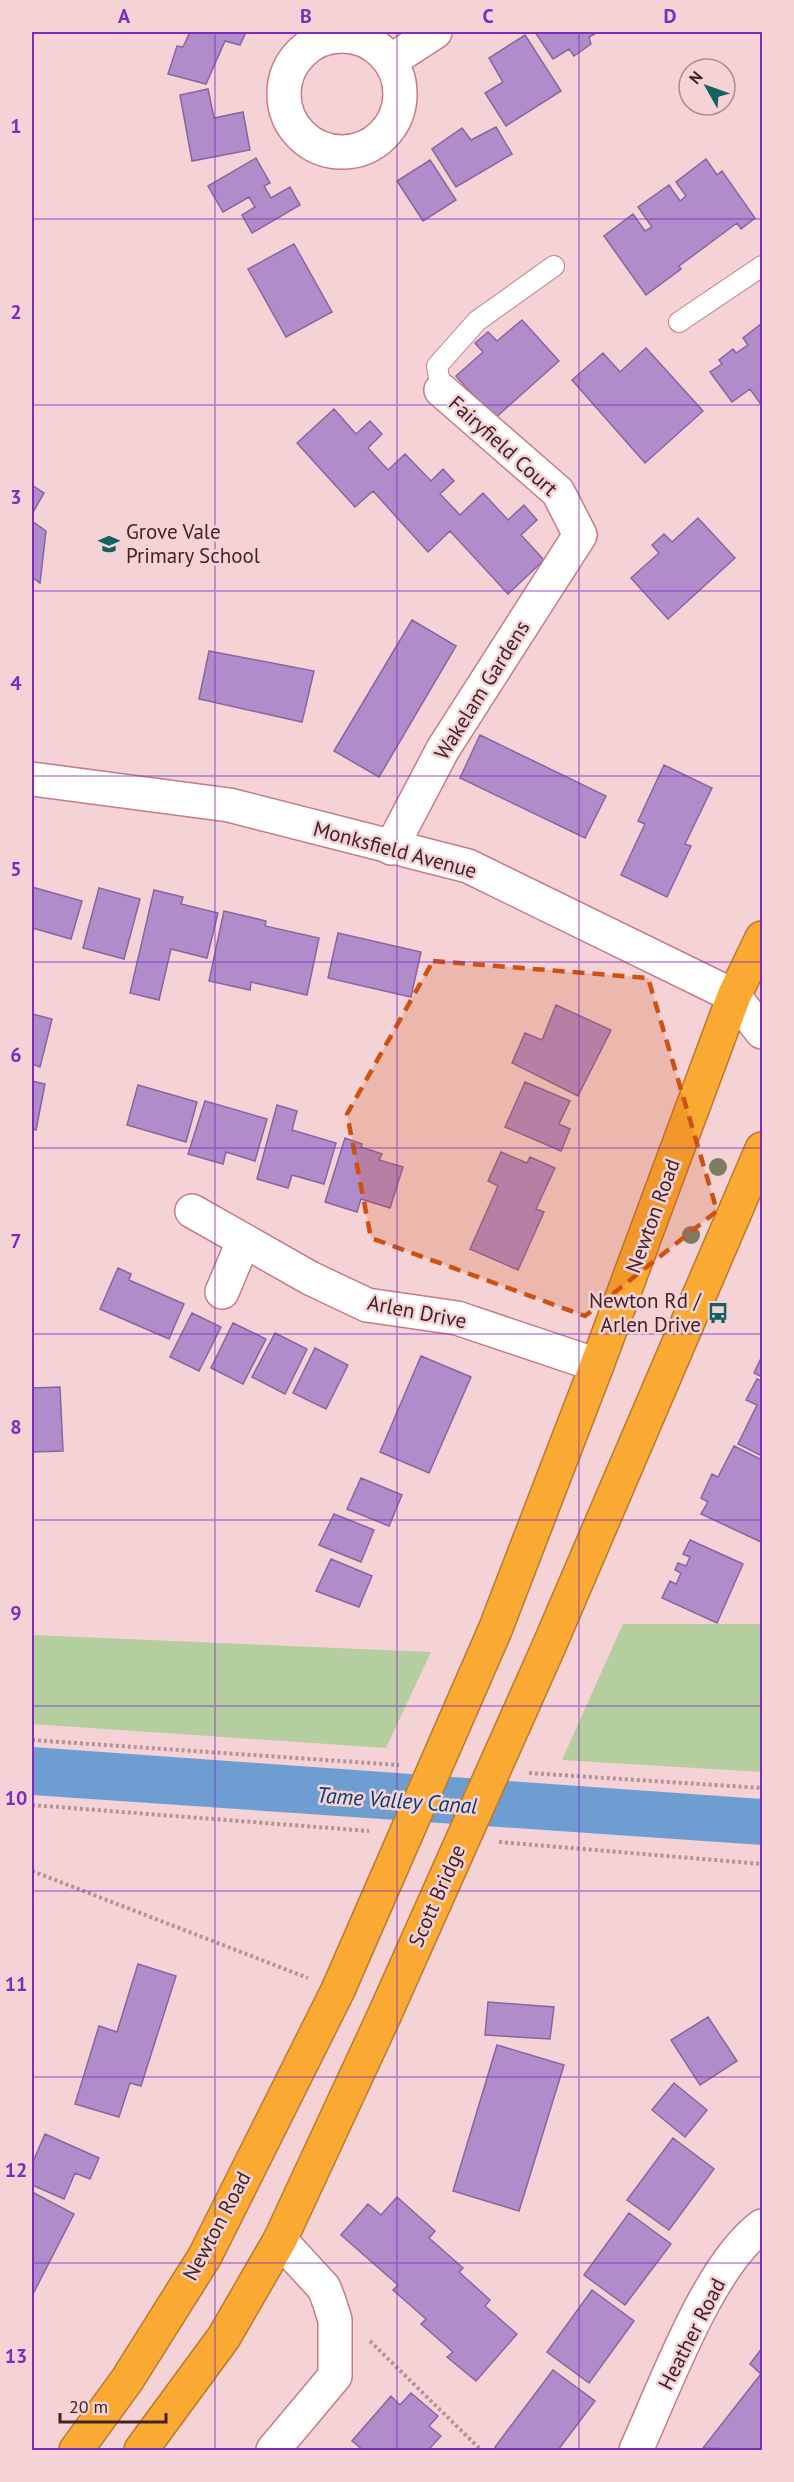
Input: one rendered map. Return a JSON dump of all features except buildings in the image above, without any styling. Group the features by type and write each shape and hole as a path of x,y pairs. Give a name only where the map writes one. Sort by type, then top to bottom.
{"highway":[{"name":"Newton Road","path":"76,2451 127,2380 205,2256 338,1990 495,1630 597,1365 748,996 762,938"},
{"name":"Scott Bridge","path":"280,2240 384,2016 549,1646 762,1149"},
{"path":"141,2451 224,2337 280,2240"}],"street":[{"path":"392,60 435,32"},
{"name":"Fairyfield Court","path":"441,390 558,492 580,535"},
{"name":"Wakelam Gardens","path":"391,849 443,749 580,535"},
{"name":"Monksfield Avenue","path":"32,779 229,806 391,849 468,866 748,996 762,1032"},
{"name":"Arlen Drive","path":"192,1211 243,1242 368,1305 457,1318 597,1365"},
{"path":"222,1292 243,1242"},
{"name":"Heather Road","path":"636,2451 709,2291 749,2236 762,2226"},
{"path":"273,2451 335,2376 335,2320 324,2288 280,2240"}],"lane":[{"path":"441,390 437,366 477,321 554,266"},
{"path":"679,322 762,266"}],"path":[{"path":"32,1870 338,1990"},
{"path":"329,2301 482,2451"}],"highlighted area":[{"path":"433,961 648,978 717,1211 585,1316 371,1238 347,1114"}],"green space":[{"path":"623,1624 762,1624 762,1772 562,1760"},
{"path":"32,1635 431,1652 386,1748 32,1724"}],"water":[{"name":"Tame Valley Canal","path":"32,1747 762,1799 762,1845 32,1795"}],"place":[{"name":"Grove Vale Primary School","path":"109,544"},
{"name":"Newton Rd / Arlen Drive","path":"718,1313"}]}
